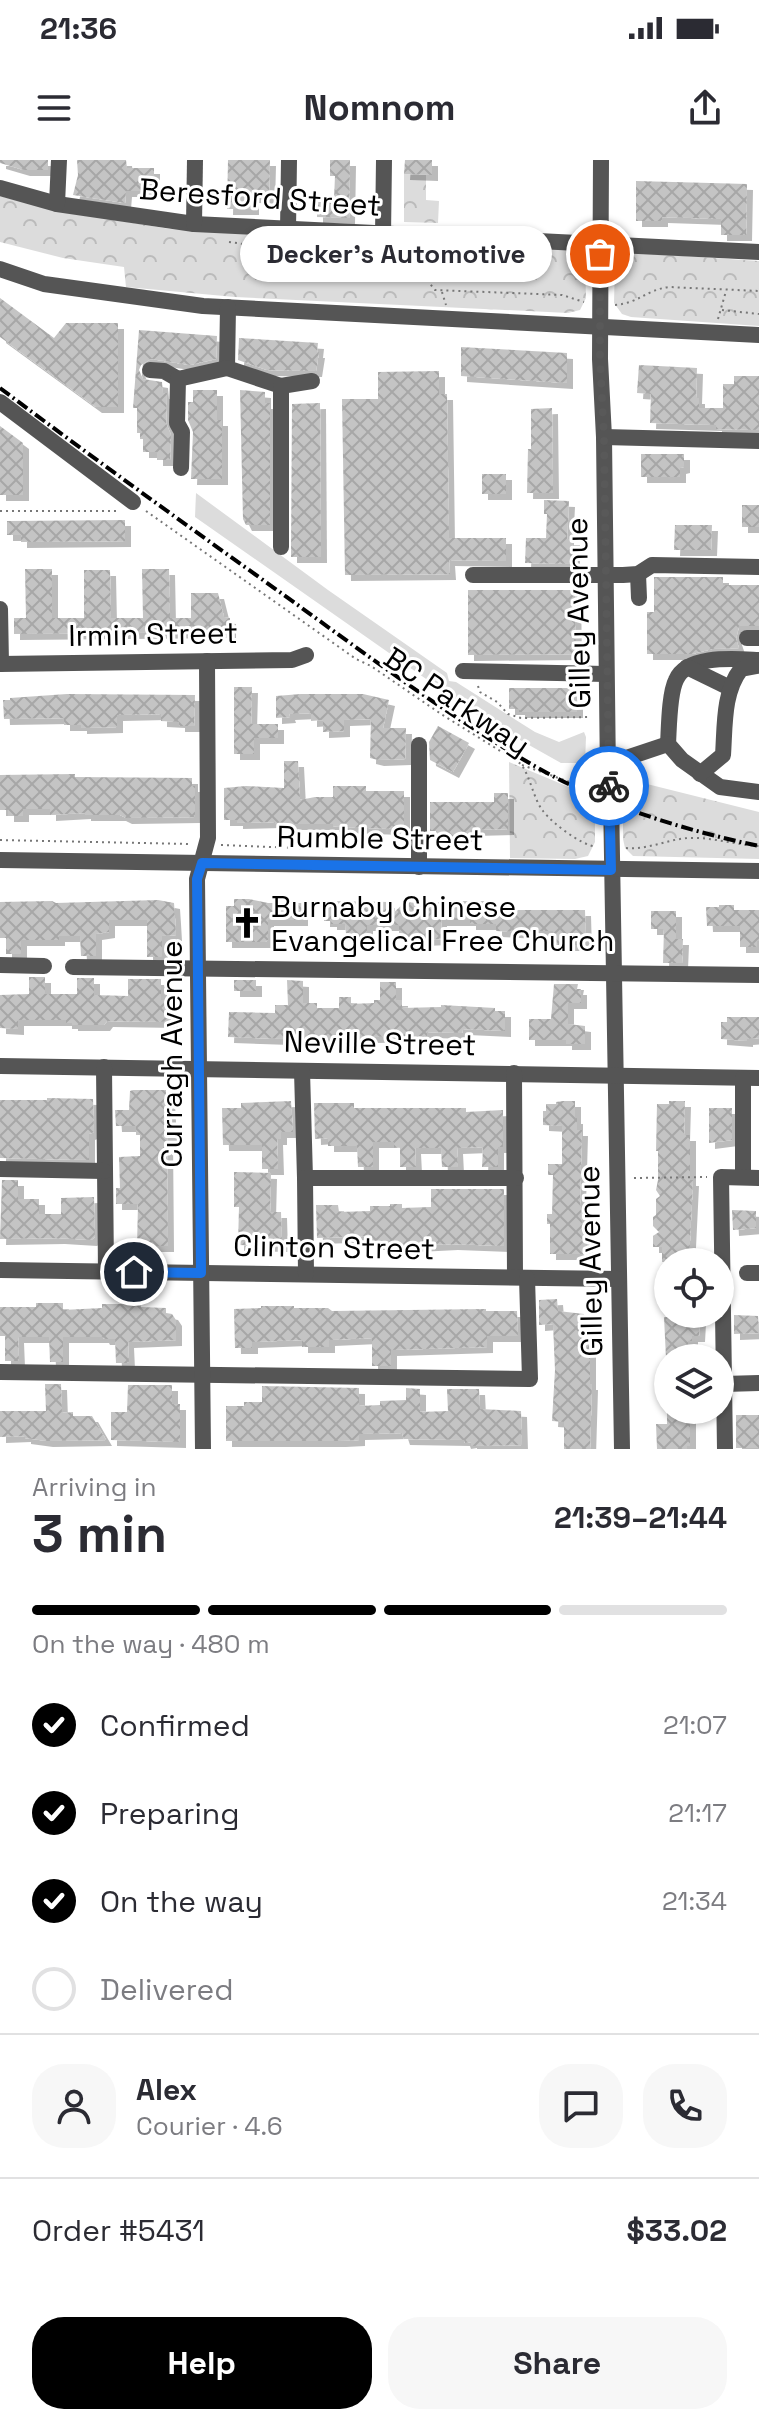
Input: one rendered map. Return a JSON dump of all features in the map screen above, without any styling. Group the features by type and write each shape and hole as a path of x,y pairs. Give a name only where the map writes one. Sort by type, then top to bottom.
{"street":[{"path":"57,204 59,160"},
{"path":"194,224 195,160"},
{"path":"288,230 289,160"},
{"path":"383,235 384,160"},
{"name":"Gilley Avenue","path":"601,160 604,576 607,758 611,797 622,1449"},
{"name":"Beresford Street","path":"0,188 57,204 194,224 759,252"},
{"path":"0,269 44,284 151,300 228,307 759,335"},
{"path":"227,368 228,307"},
{"path":"150,370 164,371 178,379 227,368 281,386 312,381"},
{"path":"178,379 177,423 182,432 181,468"},
{"path":"281,386 281,547"},
{"path":"0,402 136,508"},
{"path":"604,437 759,441"},
{"path":"473,575 604,576 638,574 652,565 759,567"},
{"path":"638,574 639,598"},
{"path":"0,609 0,664"},
{"name":"Irmin Street","path":"0,664 292,660 306,655"},
{"path":"759,660 726,659 687,667 676,680 668,744 682,760 720,787 759,792"},
{"name":"Curragh Avenue","path":"203,1449 197,879 208,838 207,661"},
{"path":"687,667 730,688"},
{"path":"700,774 723,755 733,679 741,669 759,667"},
{"path":"470,671 606,674"},
{"path":"607,758 626,758 668,744"},
{"path":"419,745 419,867"},
{"name":"Rumble Street","path":"0,860 759,871"},
{"path":"0,965 44,966"},
{"path":"73,967 759,975"},
{"name":"Neville Street","path":"0,1066 751,1078"},
{"path":"104,1067 106,1271"},
{"path":"302,1071 306,1274"},
{"path":"0,1372 530,1379 521,1278 514,1073"},
{"path":"723,1344 721,1177 751,1177 751,1078"},
{"path":"0,1169 104,1171"},
{"path":"305,1178 516,1178"},
{"name":"Clinton Street","path":"0,1270 618,1279"},
{"path":"734,1384 759,1383"},
{"path":"725,1424 725,1449"}],"path":[{"path":"227,242 258,246 299,245"},
{"path":"410,251 424,261 429,284 435,290 562,295 585,302"},
{"path":"613,305 631,304 655,289 669,287 759,291"},
{"path":"714,333 726,290"},
{"path":"720,310 759,314"},
{"path":"0,511 136,508"},
{"name":"BC Parkway","path":"136,508 356,659 521,764 542,810 572,836 594,847"},
{"path":"470,671 480,692 497,702 508,714 521,718 607,717"},
{"path":"521,764 611,797"},
{"path":"625,848 643,848 686,838 759,846"},
{"path":"0,840 199,844"},
{"path":"617,1178 721,1177"}],"green space":[{"path":"404,174 426,175 426,200 439,201 438,223 404,222"},
{"path":"0,196 54,210 170,229 574,249 581,252 585,259 586,298 580,310 568,313 235,297 126,287 124,267 63,258 0,242"},
{"path":"623,252 759,261 759,326 622,314 614,303 615,262"},
{"path":"196,493 447,673 449,681 456,682 535,732 559,742 584,732 585,763 561,763 486,721 195,517"},
{"path":"509,762 595,798 595,842 588,856 575,859 510,858"},
{"path":"623,778 759,812 759,859 633,856 625,848 623,839"}],"building":[{"path":"0,160 48,160 48,170 24,170 0,163"},
{"path":"77,160 126,160 127,168 154,168 154,191 126,191 125,203 73,195 78,175"},
{"path":"228,160 270,160 269,198 253,197 253,209 227,209"},
{"path":"330,160 350,160 349,218 317,217 317,198 334,199 335,176 330,176"},
{"path":"405,160 432,160 432,175 404,174"},
{"path":"636,181 747,184 746,235 721,235 721,219 662,217 662,221 636,221"},
{"path":"0,298 54,338 66,323 118,323 118,407 96,407 0,337"},
{"path":"139,330 217,336 216,359 190,365 151,359 139,370 143,379 162,382 163,393 167,393 170,460 157,460 157,452 143,452 143,439 137,433 137,408 133,408"},
{"path":"239,338 318,343 316,371 267,370 238,360"},
{"path":"461,347 567,353 567,383 461,376"},
{"path":"639,365 697,368 696,398 699,398 699,408 723,408 723,384 734,384 734,376 759,376 759,430 650,423 651,394 637,393"},
{"path":"439,371 439,394 447,394 449,538 506,538 506,561 449,560 450,574 345,575 342,399 378,399 378,372"},
{"path":"193,390 217,390 217,420 222,420 222,479 191,479 193,432 188,420 188,402 193,402"},
{"path":"240,390 265,392 265,403 270,403 270,525 246,525 243,519"},
{"path":"320,403 321,557 291,557 292,404"},
{"path":"552,408 553,493 527,493 531,409"},
{"path":"0,426 23,443 23,495 0,495"},
{"path":"641,454 684,454 680,477 641,477"},
{"path":"482,474 506,474 506,494 482,494"},
{"path":"544,500 569,501 567,539 574,539 574,564 525,563 526,538 546,538"},
{"path":"742,505 759,505 759,527 742,527"},
{"path":"125,520 125,541 21,542 21,535 7,535 7,521"},
{"path":"675,525 712,525 711,550 674,550"},
{"path":"25,569 52,569 52,618 84,618 84,570 110,570 111,618 143,618 142,569 169,569 170,618 191,618 191,593 218,593 224,617 230,618 230,632 14,634 14,618 26,618"},
{"path":"654,577 723,577 723,585 759,585 759,626 739,626 736,639 739,648 712,649 692,654 647,654 647,612 654,612"},
{"path":"468,590 575,590 576,654 468,655"},
{"path":"234,687 252,687 251,724 278,724 278,738 254,738 254,754 234,754"},
{"path":"509,688 577,688 577,712 519,712 519,709 509,709"},
{"path":"67,694 195,695 194,726 161,721 161,714 117,715 117,727 81,728 81,725 64,725 64,718 4,719 3,700"},
{"path":"363,694 389,700 383,728 406,728 405,759 370,758 371,719 344,720 344,731 323,732 323,720 311,721 311,713 276,718 276,696"},
{"path":"438,726 469,743 453,772 430,760 429,742"},
{"path":"284,761 298,761 300,800 333,797 333,786 366,786 366,791 404,791 404,827 237,823 237,820 224,820 224,788 284,788"},
{"path":"75,774 75,777 192,778 195,817 126,818 85,813 50,815 50,809 23,809 23,816 8,816 8,810 0,810 0,775"},
{"path":"494,793 508,793 508,829 470,830 470,836 437,836 437,831 430,831 430,802 494,802"},
{"name":"Burnaby Chinese Evangelical Free Church","path":"234,899 302,903 302,920 268,920 268,940 265,942 226,942 226,906 234,906"},
{"path":"158,900 174,903 176,935 162,936 162,957 147,957 147,920 109,920 109,932 96,934 96,956 81,956 80,936 59,936 59,940 21,940 21,954 6,954 6,938 0,938 0,902"},
{"path":"488,901 488,904 513,904 513,910 585,910 586,945 553,945 553,931 496,931 496,924 470,924 470,920 441,920 442,939 399,941 399,925 367,925 367,937 357,938 357,934 346,934 345,924 324,921 324,902 389,902 389,917 405,902"},
{"path":"734,905 734,910 759,910 757,947 740,947 740,926 707,926 706,907"},
{"path":"651,911 676,911 676,939 683,939 682,963 663,963 664,929 651,929"},
{"path":"29,977 45,977 45,994 77,994 77,978 94,978 94,995 128,996 128,979 161,979 161,1000 172,1000 172,1022 107,1021 104,1025 72,1025 66,1020 18,1020 18,1029 0,1028 0,995 29,994"},
{"path":"234,980 256,980 256,991 234,991"},
{"path":"287,980 303,981 303,1003 317,1003 317,1008 339,1008 339,997 351,997 351,1004 374,1003 374,1000 380,1000 380,982 396,982 396,1000 402,1000 402,1008 441,1005 495,1008 495,1011 505,1011 505,1031 463,1029 462,1033 427,1032 427,1036 368,1037 366,1040 342,1040 335,1035 331,1039 320,1036 315,1040 228,1037 229,1012 275,1013 275,1005 288,1005"},
{"path":"554,984 578,984 577,989 581,989 581,1003 568,1003 568,1024 585,1026 585,1044 566,1044 566,1040 529,1040 529,1019 551,1019"},
{"path":"727,1017 759,1017 759,1038 747,1041 721,1039 721,1022 727,1022"},
{"path":"166,1090 166,1098 169,1098 168,1246 137,1246 138,1204 116,1204 116,1188 120,1188 119,1157 140,1156 140,1135 136,1135 136,1126 116,1126 115,1110 129,1110 130,1091"},
{"path":"93,1099 94,1132 89,1134 89,1160 0,1158 0,1100"},
{"path":"291,1101 293,1132 281,1132 281,1139 277,1139 278,1169 262,1169 262,1145 223,1145 222,1108 241,1108 241,1103"},
{"path":"575,1101 577,1130 582,1130 580,1199 582,1223 588,1230 587,1254 550,1254 547,1214 552,1214 553,1175 548,1175 548,1164 562,1164 562,1126 543,1125 543,1111 546,1111 546,1104"},
{"path":"669,1101 685,1101 684,1135 690,1135 690,1180 693,1180 690,1248 653,1247 653,1236 659,1232 653,1226 656,1199 660,1196 656,1190 657,1104 669,1104"},
{"path":"314,1103 354,1103 354,1108 466,1108 466,1112 503,1110 503,1147 498,1147 498,1167 482,1167 483,1147 457,1148 458,1167 442,1167 441,1148 415,1148 416,1167 400,1167 400,1147 394,1148 394,1142 373,1142 373,1167 358,1167 357,1146 328,1146 328,1138 315,1139"},
{"path":"709,1108 732,1108 732,1140 709,1143"},
{"path":"234,1172 271,1173 270,1212 281,1212 282,1246 238,1245 239,1207 234,1207"},
{"path":"2,1180 18,1180 18,1199 39,1199 39,1214 61,1214 61,1198 94,1197 95,1237 91,1240 0,1239"},
{"path":"431,1189 504,1189 504,1246 371,1244 371,1236 317,1238 316,1205 338,1205 339,1212 370,1211 370,1206 390,1204 402,1204 402,1208 431,1207"},
{"path":"732,1210 756,1211 756,1228 733,1230"},
{"path":"557,1299 558,1311 584,1314 585,1342 590,1342 592,1384 590,1449 564,1449 564,1422 552,1421 555,1370 553,1324 539,1325 539,1300"},
{"path":"36,1303 63,1303 63,1310 102,1308 102,1304 141,1304 141,1307 166,1308 166,1313 172,1314 176,1320 176,1340 128,1342 129,1363 116,1363 115,1339 63,1337 63,1362 50,1362 49,1337 18,1337 19,1361 5,1361 5,1336 0,1336 0,1307 36,1307"},
{"path":"261,1306 328,1308 332,1311 517,1311 518,1336 487,1336 487,1347 391,1350 391,1366 372,1366 372,1338 329,1340 329,1347 302,1347 302,1340 252,1342 252,1348 235,1348 234,1309"},
{"path":"734,1315 758,1316 759,1333 734,1334"},
{"path":"665,1328 699,1328 699,1336 692,1336 688,1344 665,1344"},
{"path":"45,1384 61,1384 62,1413 92,1416 106,1440 47,1441 25,1436 0,1437 0,1411 46,1411"},
{"path":"128,1385 172,1385 172,1404 180,1404 180,1442 111,1440 111,1412 127,1412"},
{"path":"262,1386 359,1388 359,1406 406,1400 406,1388 420,1389 420,1412 448,1411 447,1389 479,1389 480,1409 521,1411 522,1445 471,1446 471,1442 465,1443 464,1440 404,1439 402,1433 359,1434 359,1440 340,1441 226,1441 226,1406 262,1402"},
{"path":"736,1415 759,1415 759,1448 736,1448"},
{"path":"656,1424 690,1424 690,1446 687,1449 657,1449"}],"railway":[{"path":"0,388 382,666 500,746 557,778 613,803 671,824 759,846"}],"way so far":[{"path":"600,254 609,786"}],"place":[{"name":"Decker's Automotive","path":"600,254"},
{"name":"Burnaby Chinese Evangelical Free Church","path":"247,923"}],"route":[{"path":"134,1272 201,1273 197,879 202,863 611,870 609,786"}]}
